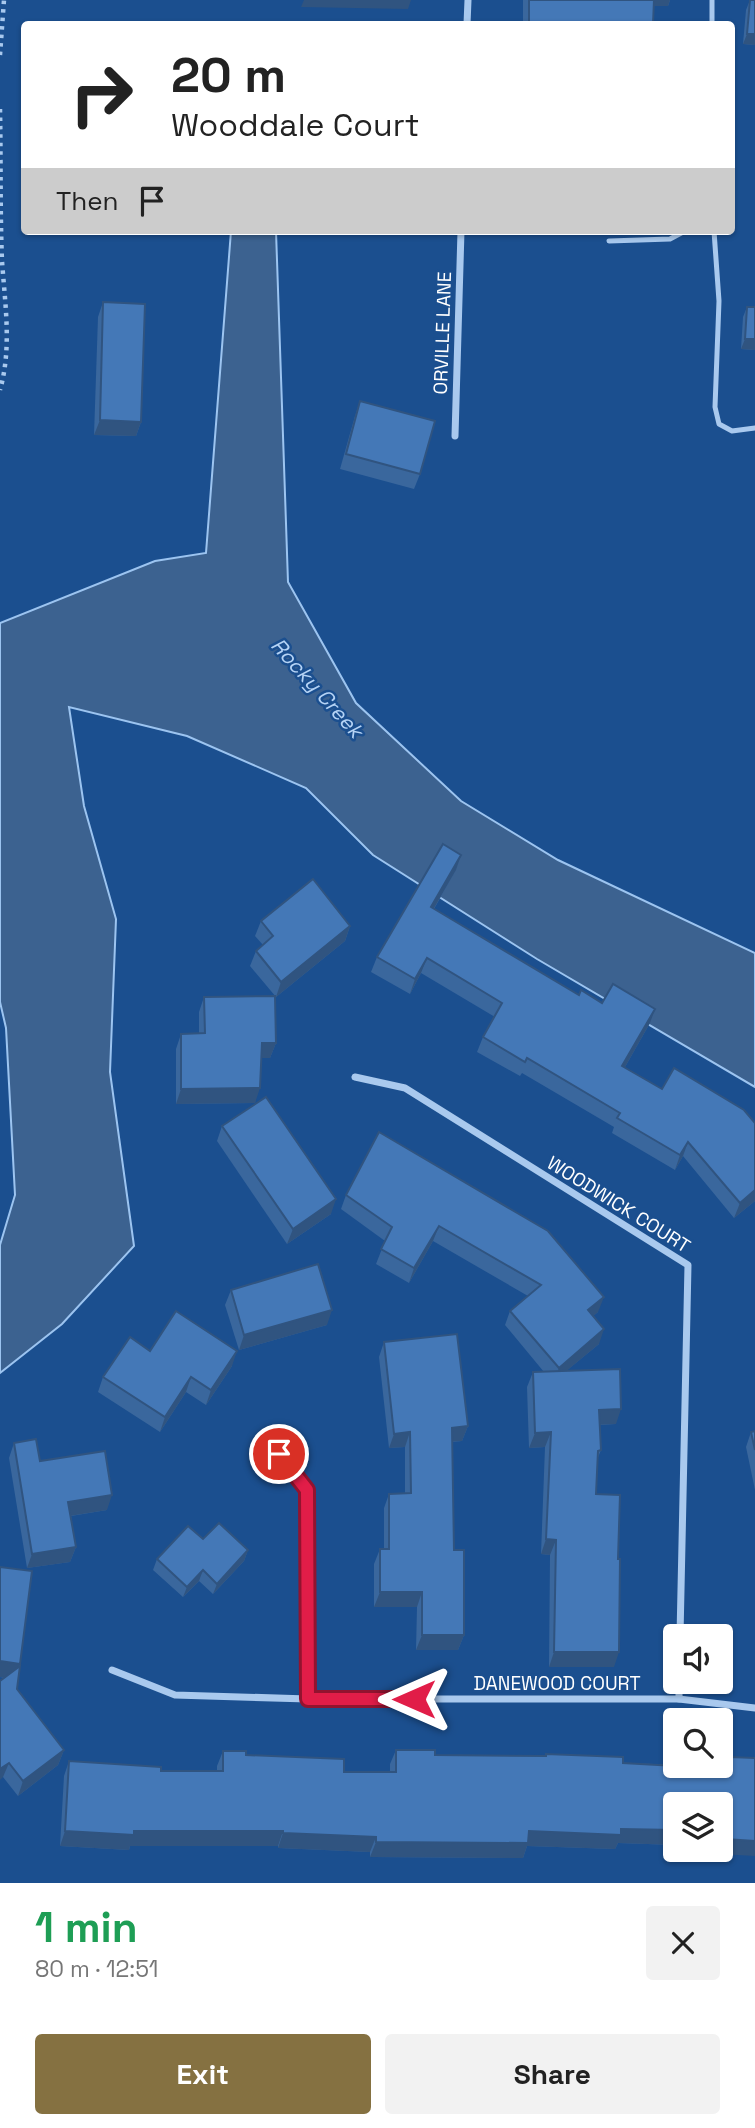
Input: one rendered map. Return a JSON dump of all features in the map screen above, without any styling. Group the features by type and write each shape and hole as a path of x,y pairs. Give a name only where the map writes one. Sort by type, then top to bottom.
{"street":[{"path":"467,21 468,0"},
{"name":"ORVILLE LANE","path":"454,436 461,235"},
{"name":"WOODWICK COURT","path":"355,1077 405,1088 688,1265 680,1624"},
{"path":"279,1454 307,1490 308,1699"},
{"name":"DANEWOOD COURT","path":"112,1670 175,1695 308,1699 679,1699 755,1708"},
{"path":"679,1694 679,1699"}],"lane":[{"path":"712,0 712,21"},
{"path":"609,241 670,239 678,235"},
{"path":"714,235 719,301 715,407 719,424 732,431 755,428"}],"path":[{"path":"0,55 4,0"},
{"path":"0,108 2,261 7,312 5,374 0,390"}],"water":[{"name":"Rocky Creek","path":"231,235 276,235 288,582 356,703 461,801 558,860 755,953 755,1087 537,959 373,855 306,788 187,736 69,707 84,806 116,919 110,1072 134,1246 62,1324 0,1373 0,1245 15,1195 6,1028 0,1002 0,623 155,561 206,553"}],"building":[{"path":"529,0 654,0 653,21 529,21"},
{"path":"750,0 755,0 755,34 747,34"},
{"path":"103,302 145,304 141,422 100,420"},
{"path":"747,307 755,307 755,339 745,339"},
{"path":"360,401 435,421 420,474 346,454"},
{"path":"443,844 461,855 431,907 579,995 581,990 602,1003 613,984 655,1009 622,1066 662,1089 674,1068 744,1110 755,1123 755,1190 740,1203 688,1142 680,1155 617,1118 620,1113 527,1058 525,1062 483,1037 502,1003 427,958 415,979 377,957"},
{"path":"313,879 350,926 281,982 256,951 273,936 261,921"},
{"path":"275,996 276,1043 262,1043 260,1088 181,1089 181,1034 205,1033 204,997"},
{"path":"266,1097 336,1199 293,1229 222,1126"},
{"path":"379,1132 548,1231 604,1297 588,1310 604,1329 559,1368 510,1311 541,1285 439,1226 414,1268 381,1249 392,1227 346,1195"},
{"path":"318,1264 332,1310 244,1335 231,1290"},
{"path":"176,1311 237,1351 211,1390 191,1377 165,1417 103,1377 130,1337 150,1351"},
{"path":"457,1334 468,1426 452,1428 454,1550 464,1550 464,1635 422,1635 422,1592 380,1592 380,1549 389,1549 389,1494 411,1493 410,1432 394,1434 384,1342"},
{"path":"620,1369 621,1409 599,1410 601,1450 598,1451 596,1494 620,1495 619,1652 554,1652 556,1540 546,1539 551,1432 535,1433 533,1372"},
{"path":"755,1431 755,1450 751,1432"},
{"path":"36,1439 40,1461 105,1451 112,1495 68,1502 76,1547 32,1554 14,1443"},
{"path":"219,1523 248,1550 217,1584 203,1570 187,1587 157,1559 188,1526 203,1539"},
{"path":"0,1567 32,1571 20,1664 0,1661"},
{"path":"20,1666 17,1689 64,1750 23,1781 9,1763 0,1769 0,1681"},
{"path":"396,1750 435,1750 435,1755 546,1754 623,1757 623,1763 663,1765 663,1778 733,1778 733,1757 755,1758 755,1841 733,1840 733,1792 663,1792 663,1830 621,1829 621,1835 529,1831 528,1843 376,1842 376,1837 283,1831 134,1831 134,1835 65,1831 69,1761 161,1767 161,1771 223,1771 223,1751 246,1751 246,1755 344,1759 344,1772 396,1772"}],"route":[{"path":"279,1454 307,1490 308,1699 414,1699"}]}
